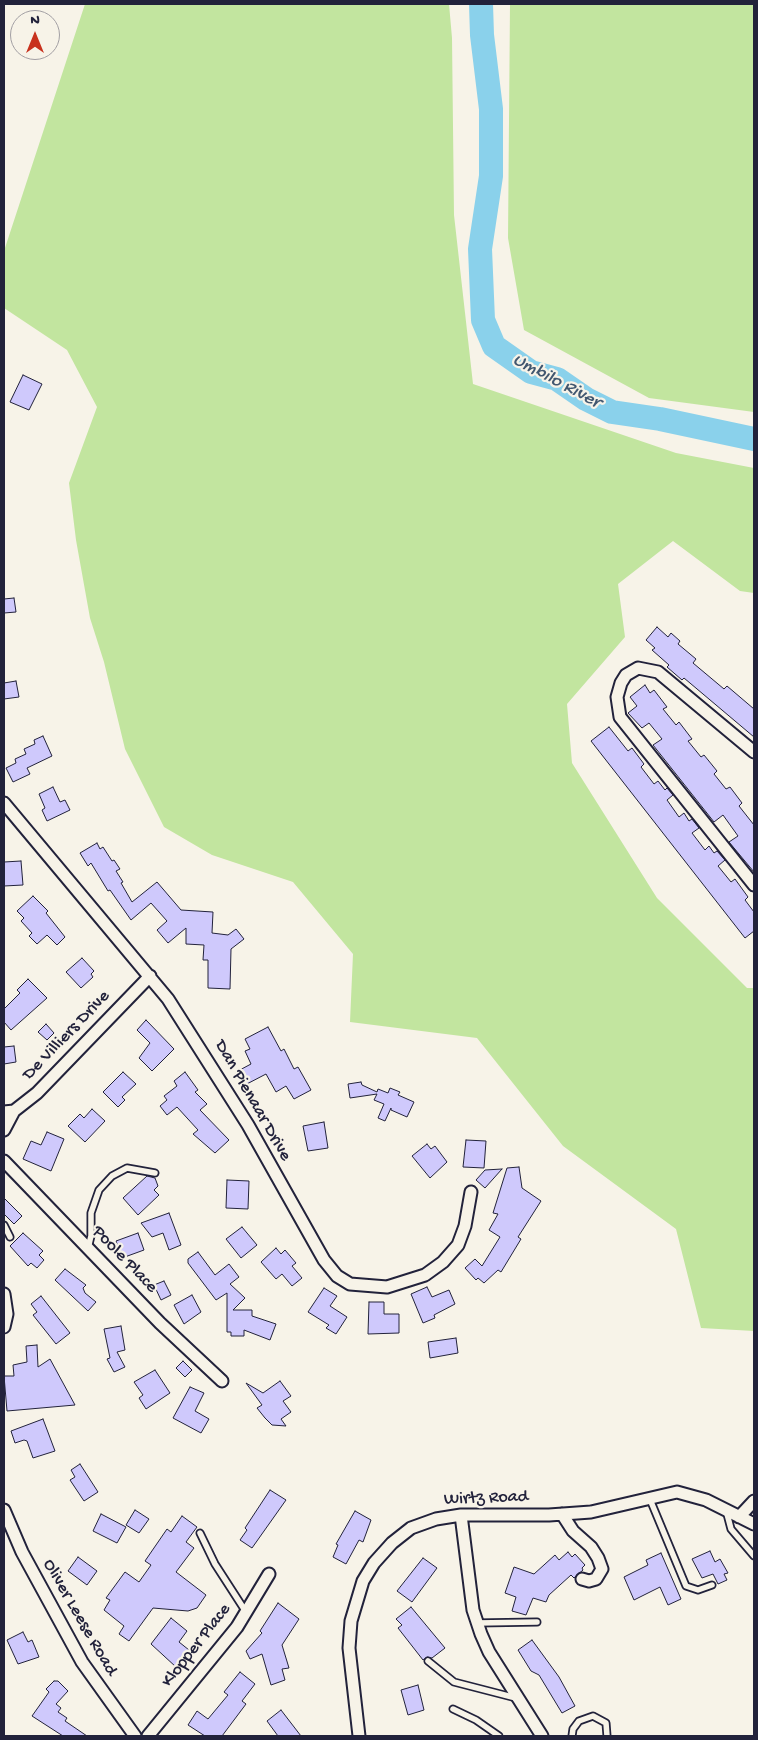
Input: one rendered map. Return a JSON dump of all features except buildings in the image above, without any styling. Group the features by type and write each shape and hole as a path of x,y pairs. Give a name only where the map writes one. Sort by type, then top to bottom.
{"street":[{"path":"754,752 658,672 638,668 626,675 621,683 616,697 620,717 754,885"},
{"name":"Dan Pienaar Drive","path":"4,803 150,976 195,1038 248,1125 324,1260 337,1276 350,1284 387,1287 426,1275 444,1262 458,1245 465,1226 471,1192"},
{"name":"De Villiers Drive","path":"9,1111 37,1093 150,976"},
{"path":"4,1130 9,1111"},
{"name":"Poole Place","path":"4,1161 160,1323 222,1381"},
{"path":"4,1294 8,1314 4,1327"},
{"name":"Wirtz Road","path":"359,1736 349,1648 351,1620 363,1581 374,1563 392,1543 410,1528 436,1519 461,1515 591,1512 677,1492 698,1498 754,1524"},
{"path":"739,1517 754,1501"},
{"name":"Oliver Leese Road","path":"4,1510 22,1552 82,1662 136,1736"},
{"path":"562,1514 573,1531 592,1547 602,1570 596,1579 589,1581 582,1579"},
{"path":"461,1515 469,1586 477,1623 489,1652 542,1736"},
{"name":"Klopper Place","path":"148,1736 222,1646 246,1612 269,1574"}],"lane":[{"path":"88,1248 92,1236 91,1213 99,1190 112,1176 127,1168 155,1173"},
{"path":"4,1225 10,1237"},
{"path":"649,1497 686,1586 698,1590 712,1585"},
{"path":"726,1510 728,1521 734,1534 754,1556"},
{"path":"200,1533 220,1572 246,1612"},
{"path":"477,1623 537,1622"},
{"path":"428,1661 454,1682 518,1698"},
{"path":"453,1709 476,1720 499,1736"},
{"path":"572,1736 573,1729 579,1721 593,1716 606,1723 607,1736"}],"green space":[{"path":"85,4 449,4 452,38 454,215 473,384 676,453 754,468 754,593 740,591 673,541 618,584 625,637 567,704 572,763 657,898 747,988 754,988 754,1331 701,1328 676,1229 563,1146 477,1038 350,1022 353,954 293,882 212,855 164,827 125,749 104,662 90,618 76,540 69,483 97,407 67,350 4,308 4,251"},
{"path":"510,4 754,4 754,412 649,398 524,330 508,238"}],"waterway":[{"name":"Umbilo River","path":"481,4 482,35 491,109 491,176 480,249 483,320 494,346 531,372 557,379 586,399 612,412 660,419 754,439"}]}
